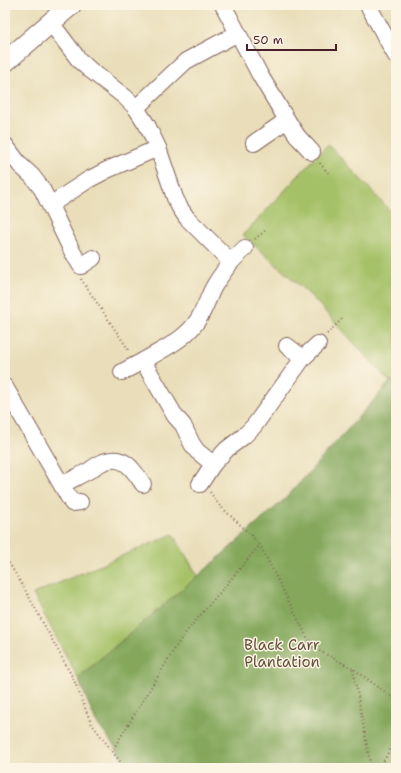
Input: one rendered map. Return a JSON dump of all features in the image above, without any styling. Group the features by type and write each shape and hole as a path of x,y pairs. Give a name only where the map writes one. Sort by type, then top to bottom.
{"main road":[{"path":"5,62 71,5"}],"street":[{"path":"223,5 260,75 287,120 298,137 312,152"},
{"path":"368,5 396,56"},
{"path":"51,23 80,60 89,69 125,96 136,108 158,148 175,198 180,208 187,218 231,262"},
{"path":"136,108 186,61 238,33"},
{"path":"254,143 287,120"},
{"path":"5,145 20,165 38,183 80,267"},
{"path":"50,205 88,180 158,148"},
{"path":"122,372 179,339 188,332 200,318 213,288 222,273 245,248"},
{"path":"201,483 213,464 227,449 254,426 303,358 318,344"},
{"path":"287,346 303,358"},
{"path":"140,362 175,416 183,424 192,444 197,451 213,464"},
{"path":"5,387 73,505"},
{"path":"62,485 103,462 118,459 126,463 143,484"}],"path":[{"path":"80,267 140,362"},
{"path":"318,344 343,318"},
{"path":"201,483 219,505 260,545 312,646 352,668 396,700"},
{"path":"112,751 182,637 260,545"},
{"path":"5,556 74,680 91,723 125,768"},
{"path":"352,668 372,768"},
{"path":"380,768 396,738"}],"green space":[{"path":"328,144 396,217 396,381 390,382 310,295 243,235"},
{"name":"Black Carr Plantation","path":"396,381 396,768 131,768 96,722 78,678 198,576 286,498 390,382"},
{"path":"173,534 198,576 78,678 33,594"}]}
